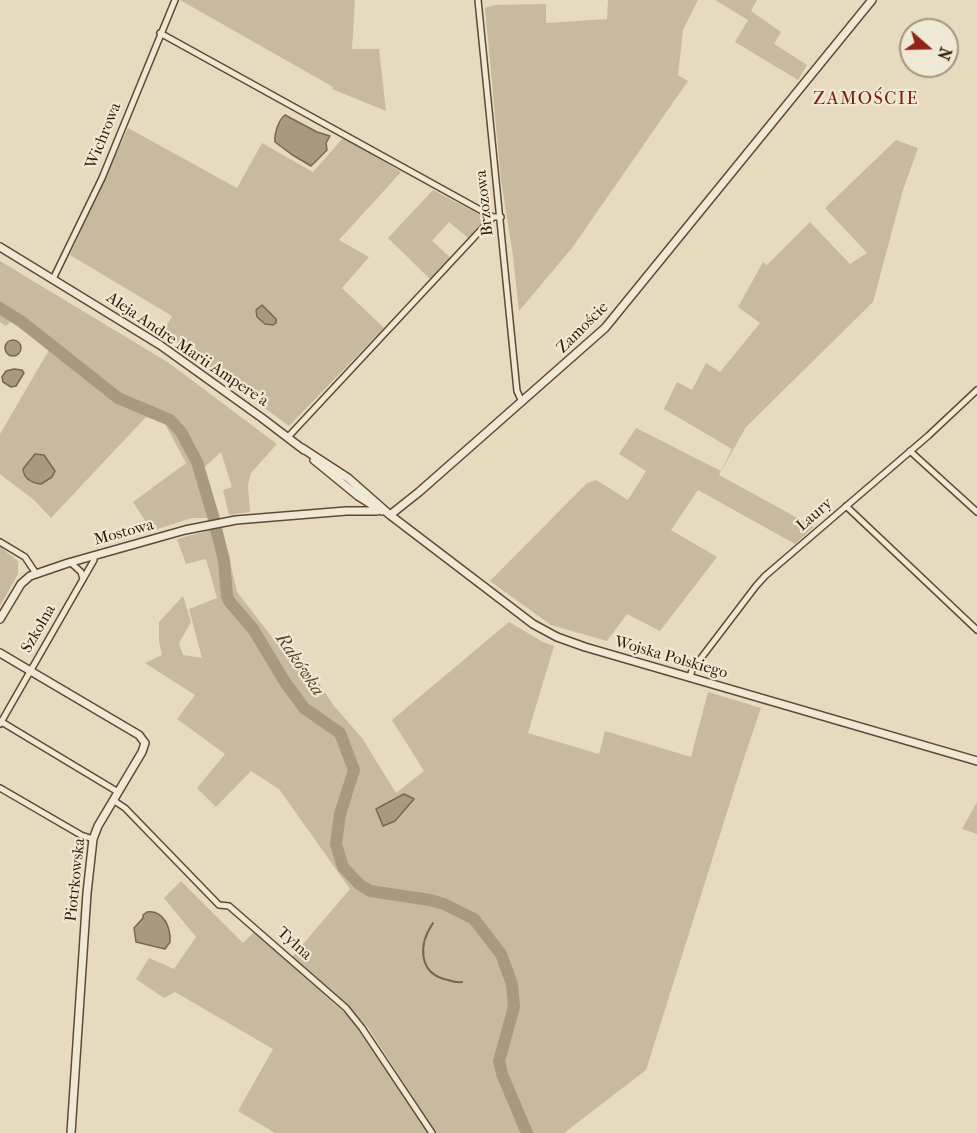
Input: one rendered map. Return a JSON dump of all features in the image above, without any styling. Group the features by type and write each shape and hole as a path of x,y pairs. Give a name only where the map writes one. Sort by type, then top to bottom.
{"street":[{"name":"Wichrowa","path":"53,279 102,178 175,0"},
{"name":"Brzozowa","path":"478,0 517,391 522,402"},
{"name":"Zamoście","path":"390,514 419,492 605,328 872,0"},
{"path":"160,33 494,217 501,217"},
{"path":"288,437 494,217"},
{"name":"Aleja Andre Marii Ampere'a","path":"0,247 160,345 288,437 371,506 390,514"},
{"name":"Laury","path":"690,677 692,670 756,586 976,394"},
{"name":"Aleja Andre Marii Ampere'a","path":"302,448 348,478 390,514"},
{"path":"910,451 977,512"},
{"path":"353,511 359,505 358,496"},
{"path":"846,506 977,630"},
{"path":"353,511 373,510 390,514"},
{"name":"Mostowa","path":"36,572 221,522 353,511"},
{"name":"Wojska Polskiego","path":"390,514 546,632 585,647 977,761"},
{"path":"0,542 25,558 36,572 21,584 0,619"},
{"name":"Szkolna","path":"0,722 94,560 94,555"},
{"path":"70,562 81,572 83,579"},
{"name":"Piotrkowska","path":"0,653 143,738 144,748 98,826 93,839 87,893 71,1133"},
{"path":"0,722 118,792"},
{"path":"0,788 81,835 93,839"},
{"name":"Tylna","path":"113,800 125,808 219,905 229,906 346,1008 362,1028 432,1133"}],"shaded area":[{"path":"180,0 355,0 352,49 379,49 386,111 332,89 333,87"},
{"path":"608,0 698,0 683,30 678,75 688,81 572,248 519,311 501,180 485,8 495,5 546,4 546,23 607,19"},
{"path":"715,0 757,0 751,11 781,32 774,44 807,65 798,80 735,42 748,20"},
{"path":"285,115 317,132 330,136 326,143 327,150 311,166 275,142 277,127"},
{"path":"128,128 237,188 262,143 313,172 344,137 401,172 339,240 369,257 342,288 384,328 289,426 163,332 172,316 70,255"},
{"path":"896,140 918,148 903,190 873,302 746,427 719,475 814,527 795,544 698,490 671,530 717,557 660,631 627,614 607,641 551,625 490,581 587,483 596,480 628,500 646,471 619,454 636,428 721,471 732,449 664,409 677,382 692,390 706,363 720,372 760,323 738,307 763,262 767,265 810,222 850,264 867,253 825,208"},
{"path":"433,190 486,218 468,238 449,222 432,241 452,259 431,280 388,238"},
{"path":"0,261 169,363 277,444 251,473 248,485 250,512 229,515 223,490 232,487 221,452 196,475 209,518 192,518 148,532 148,525 133,502 186,463 164,422 146,417 51,518 34,500 0,474 0,434 49,350 11,321 6,326 0,322"},
{"path":"262,305 276,319 273,325 265,324 257,317 256,310"},
{"path":"10,340 16,340 21,348 19,354 10,356 5,351 5,345"},
{"path":"22,370 24,373 16,386 11,387 3,382 2,377 6,371"},
{"path":"35,454 44,455 55,471 52,477 41,484 29,480 23,469"},
{"path":"222,527 237,592 275,641 278,639 315,677 334,706 362,738 396,793 424,771 392,720 509,622 554,646 528,733 599,754 605,731 691,757 708,692 761,708 646,1070 564,1133 436,1133 369,1029 350,1008 292,957 350,889 279,789 251,771 216,807 197,788 225,754 177,719 195,695 145,663 162,655 159,642 159,622 183,596 191,622 179,643 183,655 202,658 189,609 217,598 206,559 186,564 177,539"},
{"path":"0,547 18,561 18,574 0,606"},
{"path":"404,794 414,799 395,821 383,826 376,809"},
{"path":"977,802 977,834 962,829"},
{"path":"181,881 243,943 255,931 350,1018 429,1133 275,1133 238,1111 273,1049 175,992 164,998 136,979 149,958 174,969 196,937 164,898"},
{"path":"147,912 158,914 168,926 170,942 165,949 136,942 134,928"}],"waterway":[{"name":"Rakówka","path":"0,308 22,322 118,398 170,420 181,432 197,462 214,519"},
{"name":"Rakówka","path":"216,529 224,560 229,601 253,629 285,682 304,708 340,733 354,770 340,814 336,844 343,867 359,884 370,891 430,900 444,904 474,919 501,954 512,984 514,1007 499,1061 502,1074 527,1133"},
{"path":"433,923 423,949 426,965 438,977 462,982"}],"district":[{"name":"ZAMOŚCIE","path":"866,100"}]}
